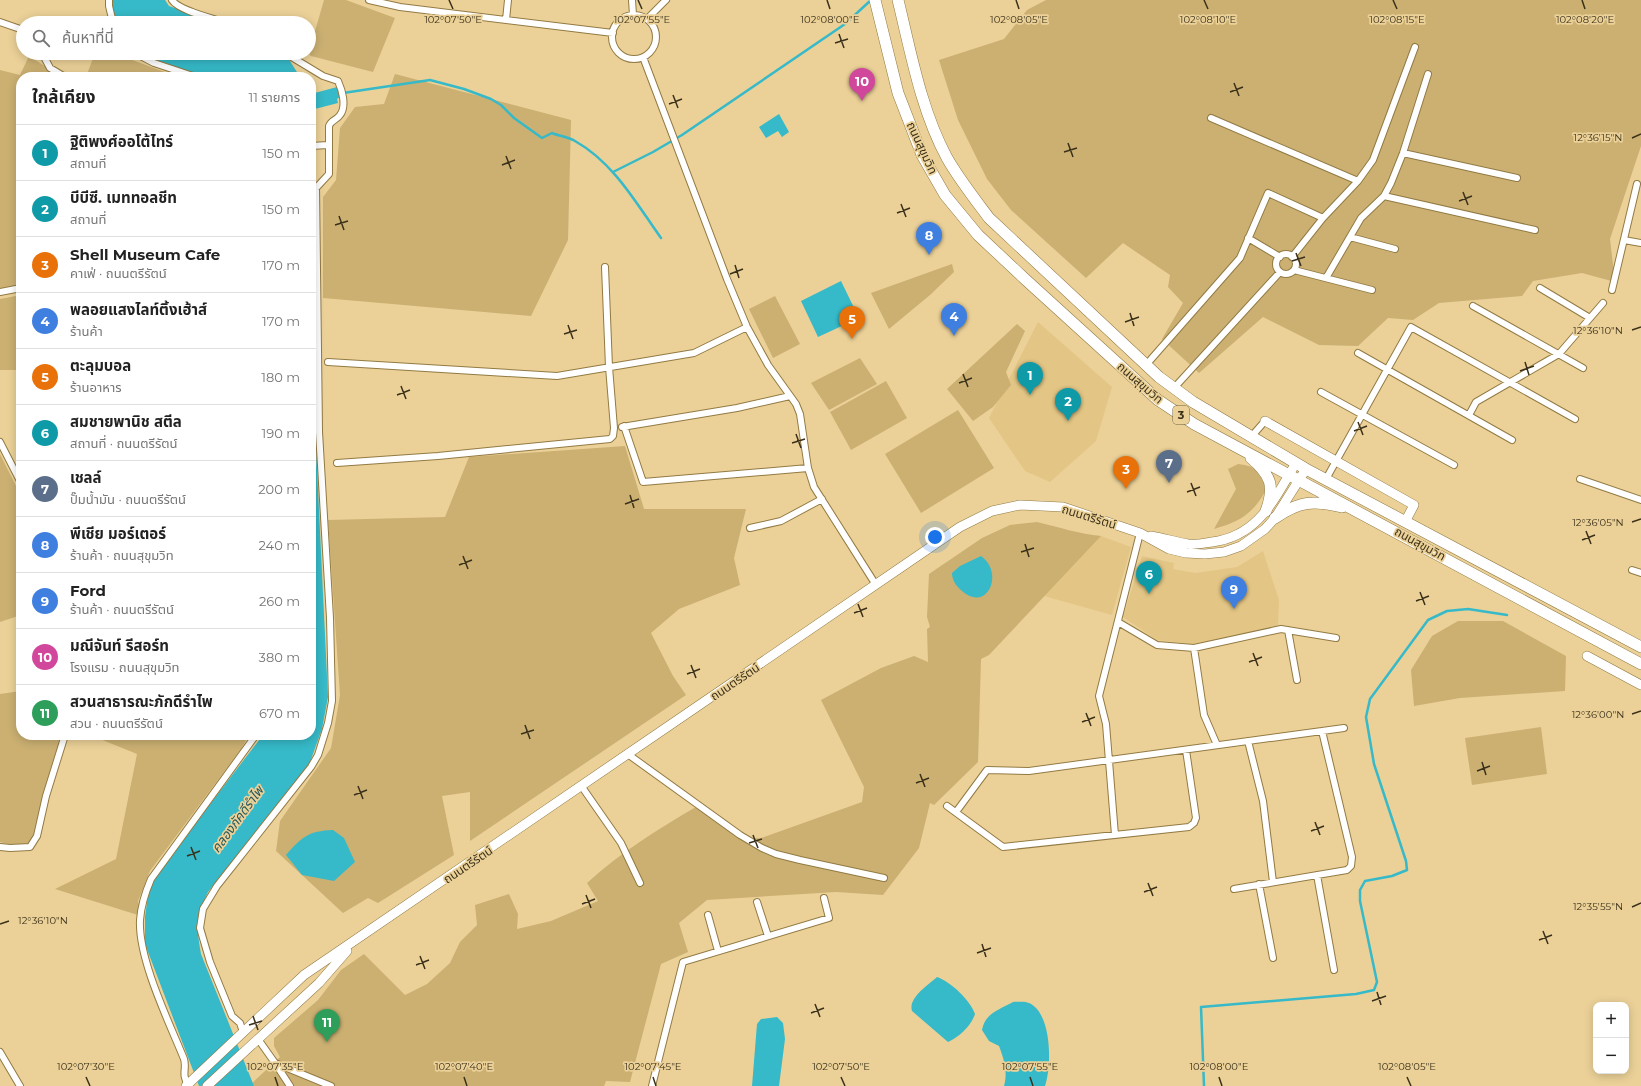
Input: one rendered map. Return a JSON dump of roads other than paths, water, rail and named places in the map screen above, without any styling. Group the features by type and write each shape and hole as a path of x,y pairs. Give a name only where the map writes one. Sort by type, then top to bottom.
{"highway":[{"name":"ถนนสุขุมวิท","path":"898,0 930,121 946,157 966,188 989,218 1146,365 1174,388 1251,437 1296,463 1641,647"},
{"name":"ถนนสุขุมวิท","path":"876,5 898,93 922,154 945,195 978,235 1158,400 1194,424 1294,476 1641,664"},
{"path":"1063,312 1074,297"},
{"path":"1239,447 1260,465 1266,473 1270,482 1271,515 1295,506 1314,502 1358,511"}],"main road":[{"path":"1265,421 1414,504 1405,522"},
{"name":"ถนนตรีรัตน์","path":"187,1085 304,976 960,527 992,511 1020,505 1063,507 1140,534 1188,544 1219,541 1248,529 1271,515 1294,476 1296,463"},
{"name":"ถนนตรีรัตน์","path":"1294,476 1306,468"},
{"path":"1587,656 1641,686"},
{"name":"ถนนตรีรัตน์","path":"208,1086 319,983 354,943"}],"street":[{"path":"109,0 108,6 111,16"},
{"path":"172,0 175,4 183,8 206,16"},
{"path":"369,0 400,7 613,33"},
{"path":"506,20 508,0"},
{"path":"632,0 633,15"},
{"path":"646,19 666,0"},
{"path":"633,15 646,19 653,25 656,33 654,48 643,58 635,59 621,55 616,49 613,41 613,33 616,25 622,20 633,15"},
{"path":"0,22 16,28"},
{"path":"1292,257 1323,218 1358,182 1373,160 1415,47"},
{"path":"643,58 676,148 747,326 768,365 796,404 800,414 808,468 814,487 876,585"},
{"path":"46,60 50,68 57,72"},
{"path":"149,60 181,72"},
{"path":"243,1032 240,1023 232,1016 210,962 200,928 203,909 217,886 311,767 318,755 328,723 332,701 330,618 319,432 316,188 329,174 328,145 330,123 340,116 344,107 338,81 323,76 297,60"},
{"path":"1326,278 1362,218 1384,196 1403,153 1428,74"},
{"path":"1211,118 1358,182"},
{"path":"316,146 328,145"},
{"path":"1403,153 1517,178"},
{"path":"1612,290 1637,184"},
{"path":"1146,365 1240,258 1268,193 1323,218"},
{"path":"1384,196 1535,230"},
{"path":"1350,237 1395,249"},
{"path":"1248,238 1280,258"},
{"path":"1624,240 1641,243"},
{"path":"1286,255 1292,257 1296,264 1294,270 1289,274 1280,272 1277,266 1280,258 1286,255"},
{"path":"337,463 438,456 602,441 612,437 614,428 609,367 605,267"},
{"path":"1294,270 1372,290"},
{"path":"1174,388 1280,272"},
{"path":"1540,288 1590,318"},
{"path":"0,292 16,289"},
{"path":"1469,416 1476,402 1559,354 1603,303"},
{"path":"1473,306 1583,368"},
{"path":"328,362 557,376 694,353 747,326"},
{"path":"1326,479 1411,327 1575,419"},
{"path":"1358,353 1512,440"},
{"path":"1321,392 1454,465"},
{"path":"614,428 737,408 790,396"},
{"path":"1251,437 1265,421"},
{"path":"624,426 643,482 808,468"},
{"path":"0,442 16,473"},
{"path":"1580,479 1641,500"},
{"path":"750,528 781,521 822,499"},
{"path":"1115,835 1106,724 1099,696 1140,534"},
{"path":"1632,570 1641,574"},
{"path":"1118,622 1157,645 1194,648 1281,629 1336,638"},
{"path":"1288,630 1297,680"},
{"path":"1194,648 1204,715 1217,745"},
{"path":"956,812 988,770 1029,771 1344,728"},
{"path":"1234,889 1347,870 1351,866 1352,857 1322,731"},
{"path":"0,847 30,847 37,836 46,796 63,740"},
{"path":"187,1085 184,1080 184,1060 169,1024 143,952 140,922 143,899 151,879 252,740"},
{"path":"1248,741 1263,801 1273,882"},
{"path":"947,806 1003,847 1189,827 1194,823 1196,818 1186,750"},
{"path":"628,755 740,835 762,848 776,854 800,860 884,878"},
{"path":"582,787 621,843 640,883"},
{"path":"1317,875 1334,970"},
{"path":"1259,884 1273,958"},
{"path":"652,1086 683,962 829,918 824,898"},
{"path":"756,902 768,936"},
{"path":"708,915 718,951"},
{"path":"258,1039 290,1086"},
{"path":"0,1052 20,1086"},
{"path":"275,1063 331,1086"}],"water":[{"path":"111,0 165,0 169,6 197,16 114,16"},
{"path":"157,60 289,60 297,72 191,72"},
{"path":"337,87 340,97 337,99 338,103 316,109 316,93"},
{"path":"779,114 789,132 782,137 778,131 766,138 759,127"},
{"path":"841,281 859,318 818,337 801,301"},
{"path":"316,302 317,340 316,363"},
{"name":"คลองภัคดีรำไพ","path":"316,449 328,697 322,729 309,765 208,892 199,915 198,922 198,936 201,954 254,1086 199,1086 145,944 145,917 149,888 167,860 259,740 316,740"},
{"path":"981,556 988,563 992,572 992,580 990,588 985,594 979,597 971,597 956,585 952,573 960,566"},
{"path":"333,830 344,838 355,862 334,881 302,875 286,855 301,839 306,836 317,832"},
{"path":"937,977 954,987 969,1003 975,1014 971,1023 964,1031 948,1042 912,1011 913,1001 924,988"},
{"path":"1013,1002 1029,1003 1037,1009 1042,1017 1046,1028 1049,1054 1049,1066 1045,1086 1004,1086 1006,1076 1005,1066 999,1046 989,1041 982,1030 989,1016"},
{"path":"777,1017 783,1023 785,1039 779,1086 752,1086 757,1024 761,1019"}],"waterway":[{"path":"613,172 653,152 682,135 845,24 871,0"},
{"path":"343,93 430,80 464,89 491,99 501,105 514,118 542,138 552,133 572,140 589,150 613,172 661,238"},
{"path":"1204,1086 1201,1007 1356,994 1374,990 1377,982 1360,901 1360,890 1365,881 1392,876 1407,870 1406,861 1374,764 1366,717 1370,699 1428,620 1447,611 1468,609 1507,615"}],"place":[{"name":"มณีจันท์ รีสอร์ท","path":"862,101"},
{"name":"พีเชีย มอร์เตอร์","path":"929,255"},
{"name":"พลอยแสงไลท์ติ้งเฮ้าส์","path":"954,336"},
{"name":"ตะลุมบอล","path":"852,339"},
{"name":"ฐิติพงศ์ออโต้ไทร์","path":"1030,395"},
{"name":"บีบีซี. เมททอลชีท","path":"1068,421"},
{"name":"เชลล์","path":"1169,483"},
{"name":"Shell Museum Cafe","path":"1126,489"},
{"name":"สมชายพานิช สตีล","path":"1149,594"},
{"name":"Ford","path":"1234,609"},
{"name":"สวนสาธารณะภักดีรำไพ","path":"327,1042"}]}
